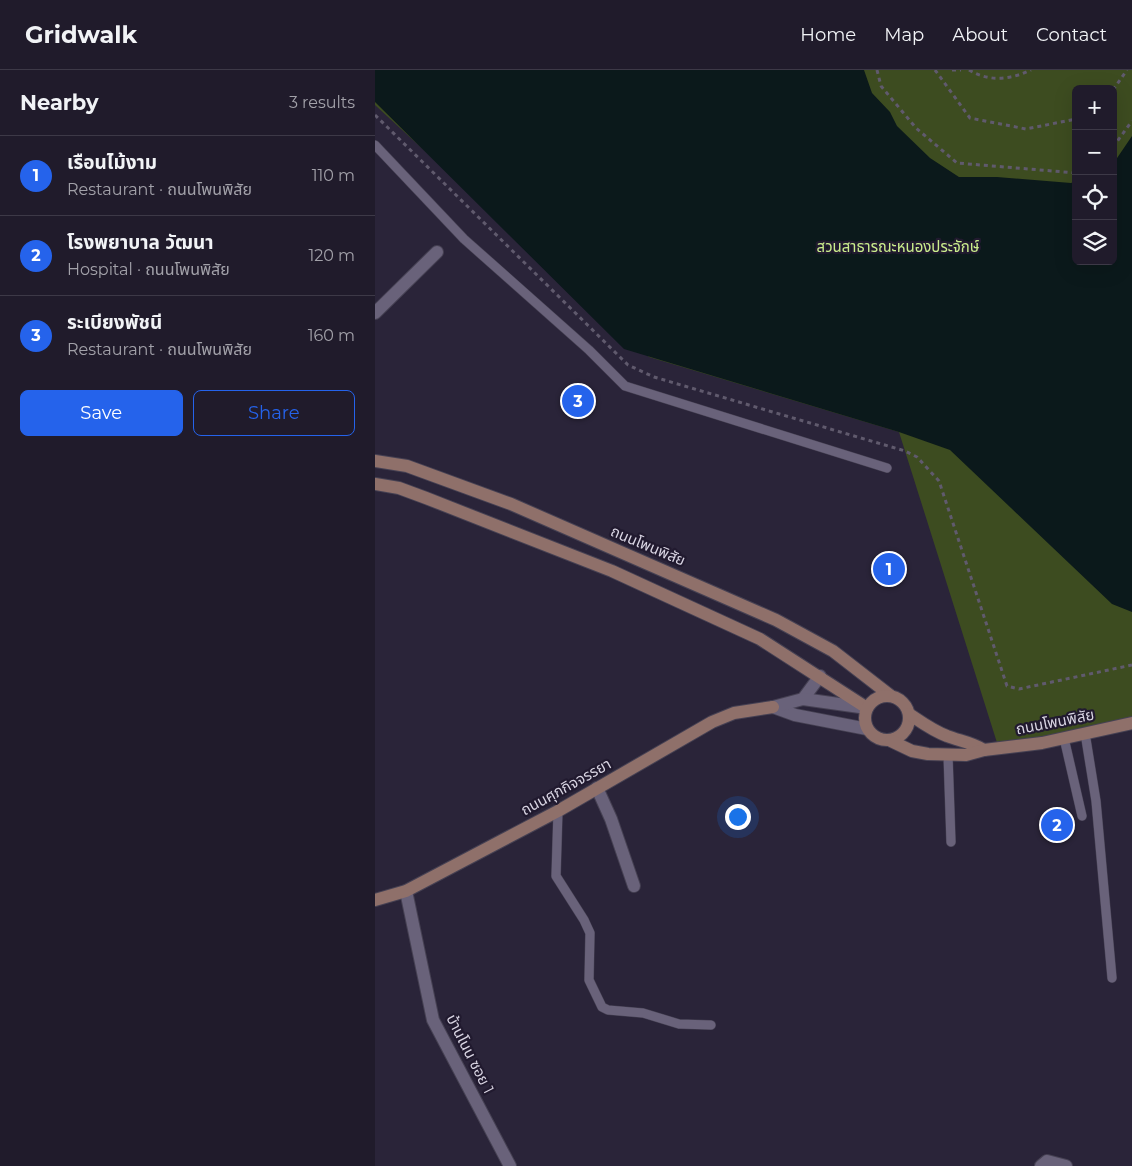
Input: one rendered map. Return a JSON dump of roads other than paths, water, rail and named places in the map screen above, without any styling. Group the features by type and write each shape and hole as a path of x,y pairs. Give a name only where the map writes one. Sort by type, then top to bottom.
{"street":[{"path":"375,313 437,252"},
{"name":"ถนนโพนพิสัย","path":"375,461 407,466 511,504 776,620 833,650 891,696"},
{"path":"375,484 399,488 612,571 761,639 867,708"},
{"path":"803,699 820,676"},
{"path":"891,696 903,702 909,714 906,731 899,737 891,740 877,739 867,729 865,715 867,708 873,701 882,697 891,696"},
{"name":"ถนนศุภกิจจรรยา","path":"375,900 406,892 558,811 712,722 734,713 773,707 803,699 867,708"},
{"name":"ถนนศุภกิจจรรยา","path":"773,707 795,715 867,729"},
{"path":"909,714 929,728 947,736 971,742 984,750"},
{"name":"ถนนโพนพิสัย","path":"891,740 912,750 948,755 966,754 1064,738 1132,723"},
{"path":"597,788 635,886"},
{"name":"บ้านโนน ซอย 1","path":"406,892 433,1020 509,1166"},
{"path":"1041,1166 1047,1161 1066,1166"}],"lane":[{"path":"375,145 464,238 589,350 625,386 887,468"},
{"path":"1085,733 1096,801 1112,978"},
{"path":"1064,738 1082,816"},
{"path":"948,755 951,842"},
{"path":"558,811 556,876 584,920 590,933 589,980 602,1007 608,1010 643,1013 679,1024 711,1025"}],"place":[{"name":"ระเบียงพัชนี","path":"578,401"},
{"name":"เรือนไม้งาม","path":"889,569"},
{"name":"โรงพยาบาล วัฒนา","path":"1057,825"}],"park label":[{"name":"สวนสาธารณะหนองประจักษ์","path":"898,247"}]}
